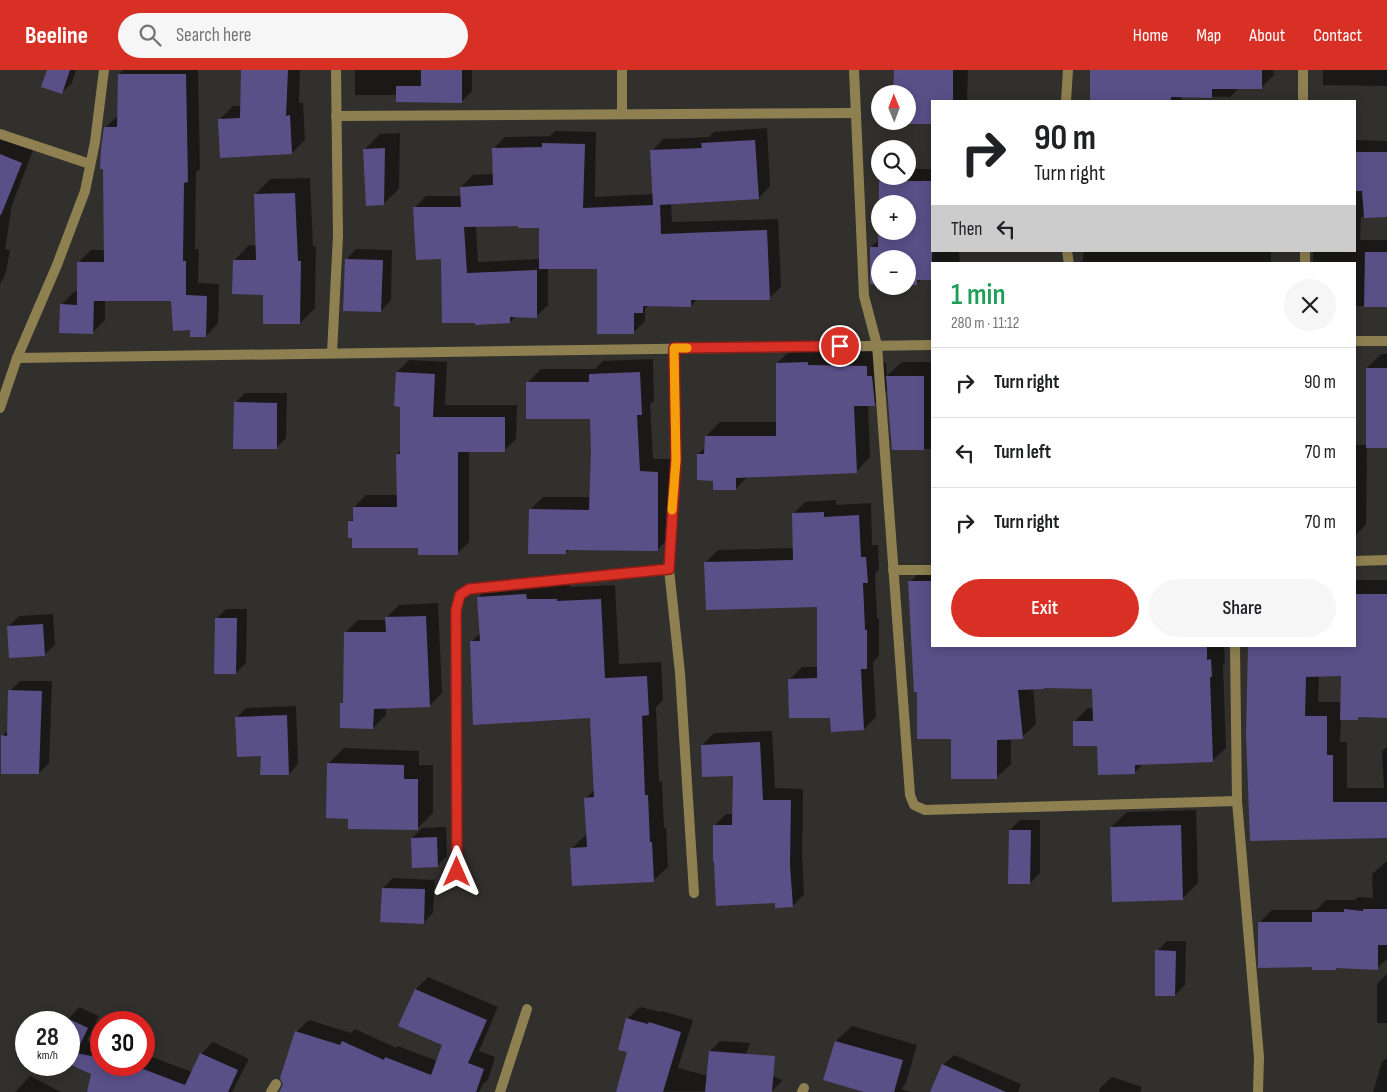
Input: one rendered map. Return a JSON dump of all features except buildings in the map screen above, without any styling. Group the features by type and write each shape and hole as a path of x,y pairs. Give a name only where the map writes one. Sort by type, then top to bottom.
{"street":[{"path":"0,408 17,358 57,265 85,191 95,142 104,70"},
{"path":"332,353 338,236 336,70"},
{"path":"622,70 622,114"},
{"path":"854,70 864,296 877,345 910,795 914,805 924,810 1237,802"},
{"path":"1066,100 1068,70"},
{"path":"1303,70 1303,100"},
{"path":"336,116 856,113"},
{"path":"0,134 90,164"},
{"path":"1356,341 1387,341"},
{"path":"17,358 931,345"},
{"path":"674,348 676,460 669,569 680,673 694,893"},
{"path":"1356,561 1387,560"},
{"path":"457,872 456,610 460,595 469,589 669,569"},
{"path":"893,570 931,570"},
{"path":"1235,647 1237,802 1259,1058 1258,1092"},
{"path":"500,1092 527,1009"}],"slow traffic":[{"path":"672,510 676,460 674,348 687,348"}],"route":[{"path":"457,872 456,610 460,595 469,589 669,569 676,460 674,348 840,346"}]}
